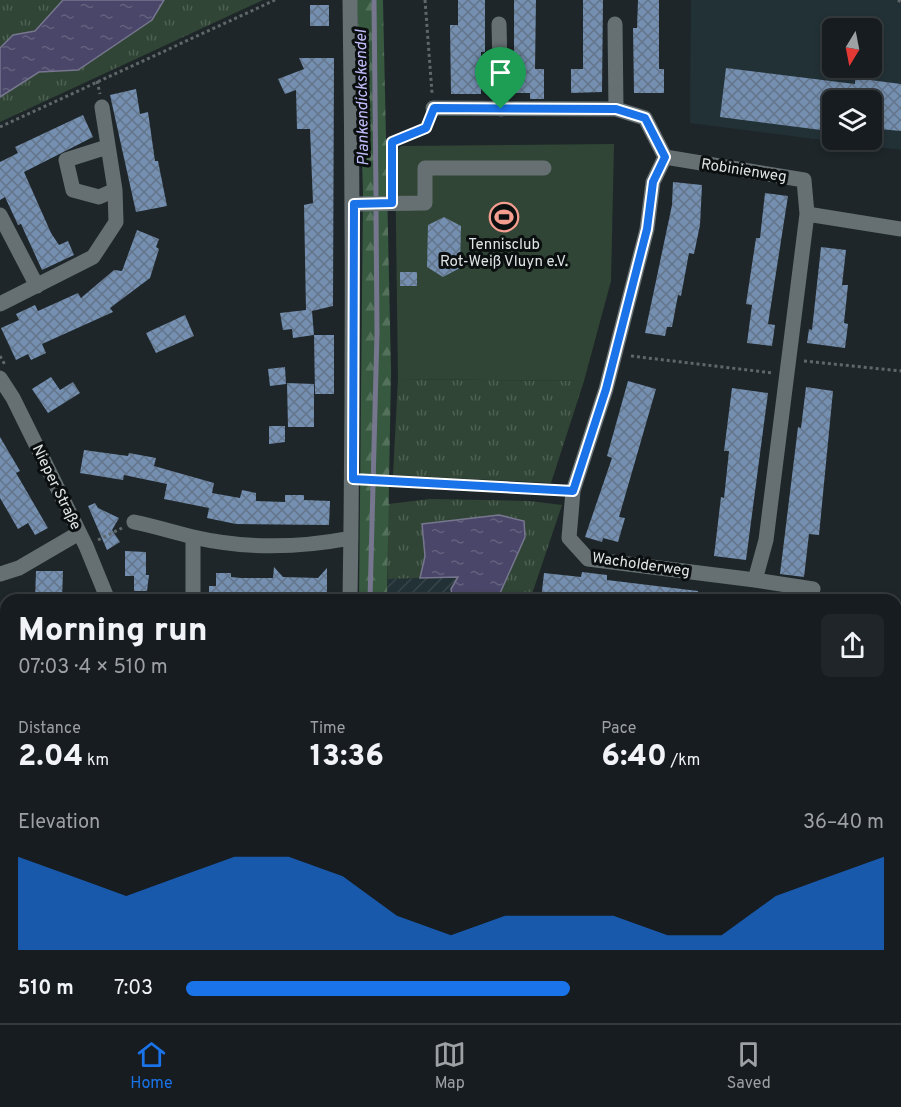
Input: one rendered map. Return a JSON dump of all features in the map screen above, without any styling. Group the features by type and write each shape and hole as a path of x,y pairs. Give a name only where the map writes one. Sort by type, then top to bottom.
{"street":[{"path":"350,0 354,204 350,594"},
{"path":"499,24 501,109"},
{"path":"615,24 616,109"},
{"path":"0,304 93,257 116,222 115,190 102,107"},
{"path":"434,108 616,109 645,118 665,157"},
{"path":"107,147 66,160 74,190 99,197 115,190"},
{"name":"Robinienweg","path":"665,157 804,180 807,214"},
{"name":"Wacholderweg","path":"665,157 653,182 647,229 615,354 573,491 569,538 588,559 813,589"},
{"path":"354,204 425,203 425,168 544,168"},
{"path":"755,580 766,540 807,214 901,229"},
{"path":"0,215 38,286"},
{"name":"Nieper Straße","path":"0,378 14,398 83,539 106,594"},
{"path":"134,522 193,537 260,546 313,545 351,538"},
{"path":"193,537 193,594"},
{"path":"0,574 19,568 83,539"}],"path":[{"path":"0,127 275,0"},
{"path":"392,203 392,142 426,128 434,108 425,0"},
{"path":"615,354 788,367 901,371"},
{"path":"353,479 573,491"},
{"path":"83,539 134,522"}],"shaded area":[{"path":"691,0 901,0 901,150 882,148 882,90 822,90 822,140 690,123"},
{"path":"459,577 451,589 452,594 387,594 388,579"}],"green space":[{"path":"0,0 63,0 35,32 13,35 0,48"},
{"path":"164,0 263,0 0,122 0,97 39,72 78,70 152,20"},
{"path":"357,0 383,0 391,371 387,594 359,594 363,193"},
{"name":"Tennisclub Rot-Weiß Vluyn e.V.","path":"614,144 611,281 584,381 398,379 395,154 401,146"},
{"path":"398,379 584,381 551,483 393,475"},
{"path":"430,499 530,501 562,505 532,594 500,594 525,537 461,522 422,524 425,556 420,578 388,579 388,504"}],"water":[{"path":"63,0 164,0 152,20 78,70 39,72 0,97 0,48 13,35 35,31"},
{"path":"499,515 524,521 525,537 500,594 452,594 451,589 458,577 420,578 425,556 422,524"}],"building":[{"path":"458,0 485,0 485,52 481,52 481,94 451,94 450,25 458,25"},
{"path":"514,0 536,0 535,69 544,69 544,99 530,99 530,93 514,93"},
{"path":"583,0 603,0 602,92 571,93 571,69 583,69"},
{"path":"638,0 659,0 659,69 664,69 664,93 634,93 633,28 637,28"},
{"path":"310,5 329,5 329,26 310,26"},
{"path":"299,58 334,58 333,306 312,311 314,335 293,338 292,329 283,330 280,313 306,310 304,205 313,203 310,129 297,129 296,90 285,94 278,79 304,69"},
{"path":"726,68 855,84 855,78 901,84 901,131 882,129 882,90 822,90 822,130 720,117"},
{"path":"136,89 140,114 148,112 155,161 158,161 167,206 136,212 110,95"},
{"path":"83,115 93,137 24,172 51,233 59,245 68,241 74,255 42,270 21,224 18,225 5,197 0,200 0,162 18,153 15,147"},
{"path":"673,182 702,185 700,225 694,254 689,253 681,296 678,295 672,327 667,327 665,336 645,333 672,205"},
{"path":"765,193 788,196 768,324 775,325 772,346 747,343 752,305 746,304 756,238 760,238"},
{"path":"444,217 461,226 460,268 443,277 427,267 428,225"},
{"path":"137,230 159,239 156,247 159,249 150,278 110,308 113,312 42,344 46,353 31,360 28,354 16,360 1,328 19,320 16,314 35,305 38,311 78,293 81,298 114,270 122,271"},
{"path":"821,247 846,250 842,285 848,285 844,323 848,324 845,348 807,343 809,329 812,330"},
{"path":"400,272 417,272 417,286 400,286"},
{"path":"185,315 194,336 156,353 146,333"},
{"path":"314,335 334,335 334,394 315,394"},
{"path":"285,367 286,384 270,386 268,369"},
{"path":"51,377 60,390 73,382 80,393 48,413 32,389"},
{"path":"628,381 656,389 619,517 625,518 618,542 603,538 602,542 585,537 612,458 607,456"},
{"path":"287,383 314,384 314,427 288,427"},
{"path":"806,387 833,391 819,535 809,534 804,577 780,574 798,427 801,428"},
{"path":"732,388 768,393 746,560 714,556 721,497 724,498 729,451 724,451"},
{"path":"269,426 285,426 285,442 269,444"},
{"path":"0,437 20,471 16,473 48,528 35,535 28,523 18,529 0,498"},
{"path":"84,450 128,456 129,453 156,458 154,466 214,483 212,493 240,498 242,490 256,493 256,501 285,502 285,495 304,495 304,500 330,501 329,525 236,524 207,518 209,508 164,499 167,484 124,475 123,480 80,473"},
{"path":"95,503 98,508 119,518 112,530 120,542 107,550 88,506"},
{"path":"125,551 146,552 146,575 149,575 147,591 134,591 134,576 125,576"},
{"path":"274,567 283,577 318,578 327,568 327,594 209,594 209,586 216,586 216,573 231,573 231,577 241,578 273,578"},
{"path":"36,571 63,571 62,594 35,594"},
{"path":"582,572 607,575 607,580 698,591 698,594 542,594 544,573 581,577"}],"waterway":[{"name":"Plankendickskendel","path":"374,0 376,195"},
{"name":"Plankendickskendel","path":"370,594 377,333 376,211"}],"place":[{"name":"Tennisclub Rot-Weiß Vluyn e.V.","path":"504,217"}],"route":[{"path":"434,108 501,109 616,109 645,118 665,157 653,182 647,229 606,389 573,491 353,479 354,204 392,203 392,142 426,128 434,108"}]}
